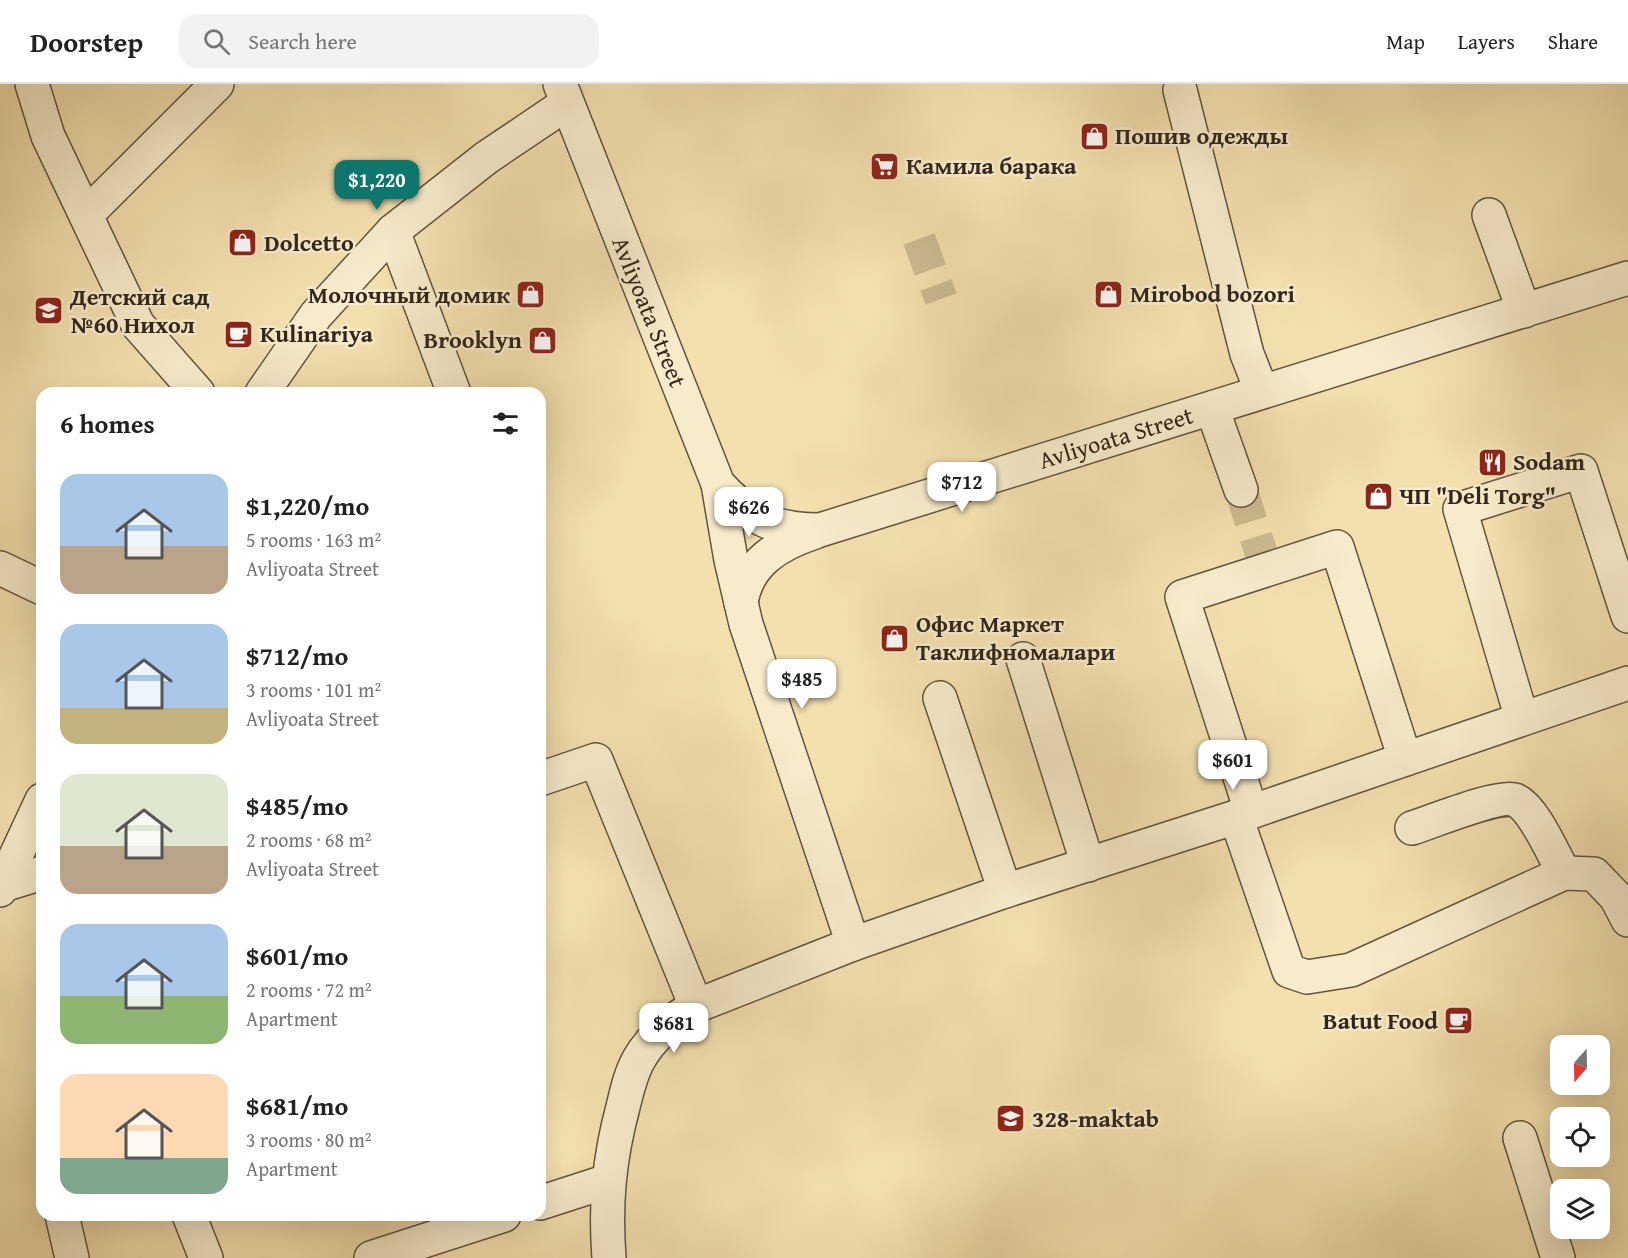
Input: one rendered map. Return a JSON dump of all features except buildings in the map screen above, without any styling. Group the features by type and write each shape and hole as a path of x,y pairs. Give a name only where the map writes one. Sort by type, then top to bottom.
{"street":[{"path":"33,84 48,136 138,325 193,387"},
{"path":"86,215 217,84"},
{"path":"1180,90 1247,354 1262,393"},
{"path":"266,387 316,315 393,231 486,158 560,91"},
{"name":"Avliyoata Street","path":"560,91 717,484 739,506 763,522 792,529 820,530 1628,278"},
{"path":"1489,215 1524,310"},
{"path":"393,231 452,387"},
{"path":"1212,408 1240,490"},
{"path":"1522,719 1460,509 1581,471 1628,616"},
{"path":"717,484 746,624 854,944"},
{"path":"741,603 743,590 749,577 767,556 790,540 820,530"},
{"path":"1405,759 1337,547 1266,567 1182,597 1289,971 1307,977 1351,970 1564,873 1594,874 1616,897 1628,920"},
{"path":"0,568 36,585"},
{"path":"1023,659 1088,865"},
{"path":"609,1258 606,1221 608,1181 616,1131 629,1083 639,1059 654,1037 674,1019 696,1006 854,944 1005,891 1244,814 1628,684"},
{"path":"940,698 1005,891"},
{"path":"546,777 596,760 696,1006"},
{"path":"1412,828 1487,803 1506,798 1517,800 1531,815 1564,873"},
{"path":"1,886 36,813"},
{"path":"1,886 36,875"},
{"path":"1520,1138 1558,1258"},
{"path":"546,1201 608,1181"},
{"path":"63,1221 72,1258"},
{"path":"191,1221 206,1258"},
{"path":"371,1258 485,1221"}],"tunnel":[{"path":"919,239 941,299"},
{"path":"1241,490 1265,565"}],"place":[{"name":"Пошив одежды","path":"1094,136"},
{"name":"Камила барака","path":"885,166"},
{"name":"Dolcetto","path":"243,243"},
{"name":"Mirobod bozori","path":"1109,294"},
{"name":"Молочный домик","path":"531,295"},
{"name":"Детский сад №60 Нихол","path":"49,311"},
{"name":"Kulinariya","path":"239,334"},
{"name":"Brooklyn","path":"543,340"},
{"name":"Sodam","path":"1492,462"},
{"name":"ЧП \"Deli Torg\"","path":"1378,496"},
{"name":"Офис Маркет Таклифномалари","path":"895,638"},
{"name":"Batut Food","path":"1459,1021"},
{"name":"328-maktab","path":"1011,1119"}]}
